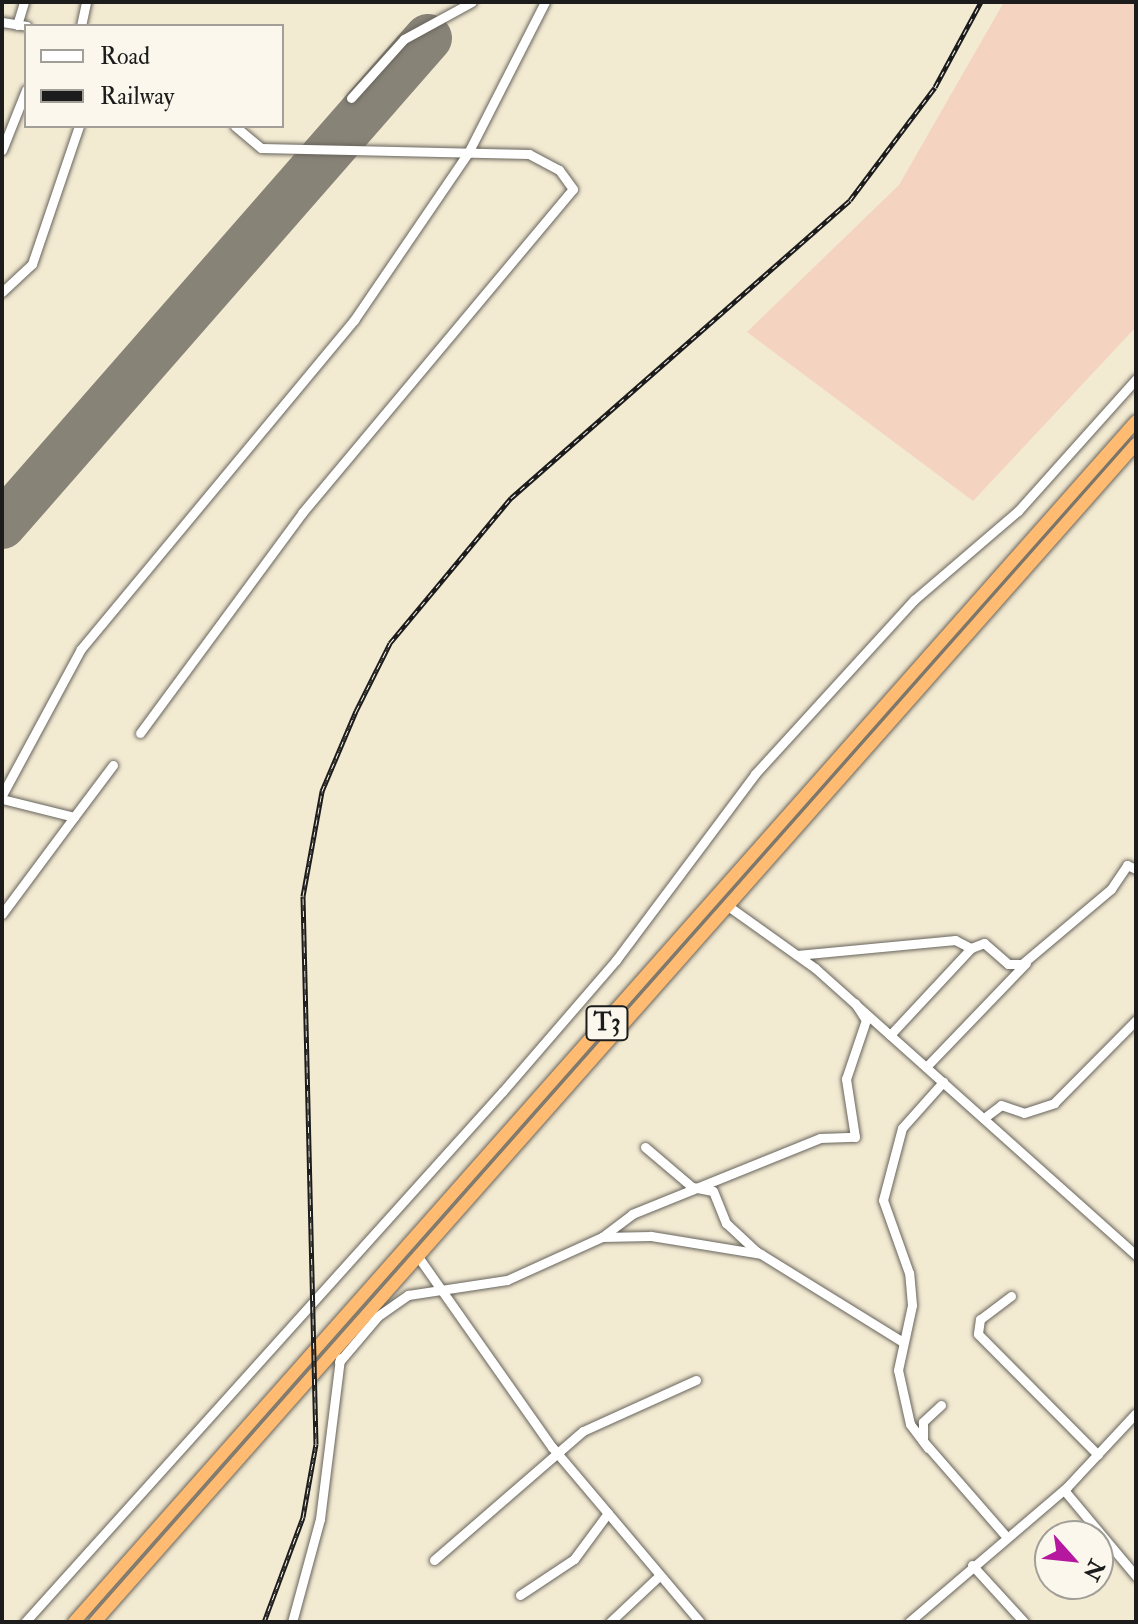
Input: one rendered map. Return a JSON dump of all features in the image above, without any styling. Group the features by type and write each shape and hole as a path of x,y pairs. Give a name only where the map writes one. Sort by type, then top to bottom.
{"highway":[{"name":"T3","path":"74,1622 1136,421"},
{"name":"T3","path":"95,1622 1136,444"}],"street":[{"path":"2,22 22,25 24,2"},
{"path":"81,24 86,2"},
{"path":"351,98 404,39 472,2"},
{"path":"74,817 2,797 81,649 354,320 468,153 545,2"},
{"path":"2,150 24,95"},
{"path":"2,292 32,264 78,128"},
{"path":"140,733 302,513 573,189 546,160 468,153 261,148 237,128"},
{"path":"25,1622 514,1079 635,935 755,774 914,600 1018,511 1136,379"},
{"path":"2,914 113,765"},
{"path":"926,1067 1031,957 1111,889 1127,865 1136,869"},
{"path":"728,906 797,955 855,1003 1136,1255"},
{"path":"797,955 955,940 971,948"},
{"path":"890,1035 971,948 984,943 1012,966 1031,957"},
{"path":"339,1362 393,1303 436,1291 450,1294 507,1280 602,1237 632,1214 707,1189 820,1138 855,1137 846,1079 866,1020 855,1003"},
{"path":"984,1118 1001,1105 1024,1113 1054,1103 1136,1020"},
{"path":"943,1082 902,1128 884,1181 889,1226 909,1273 912,1305 898,1370 910,1424 1004,1534"},
{"path":"645,1147 692,1187 707,1189"},
{"path":"707,1189 726,1223 761,1254 903,1342"},
{"path":"602,1237 651,1236 761,1254"},
{"path":"419,1258 436,1291 461,1314 557,1452 700,1622"},
{"path":"1011,1296 980,1319 978,1334 1098,1455"},
{"path":"292,1622 320,1519 340,1346"},
{"path":"434,1560 583,1431 696,1380"},
{"path":"928,1448 919,1433 941,1405"},
{"path":"909,1622 1004,1534 1064,1490 1136,1413"},
{"path":"1064,1490 1136,1576"},
{"path":"520,1595 574,1559 608,1513"},
{"path":"972,1565 1024,1622"},
{"path":"610,1622 659,1576"}],"shaded area":[{"path":"1004,2 1136,2 1136,327 973,501 747,332 899,185"}],"runway":[{"path":"2,525 428,38"}],"railway":[{"path":"264,1622 303,1517 316,1444 303,896 322,791 356,711 390,643 511,498 850,200 935,87 981,2"}]}
